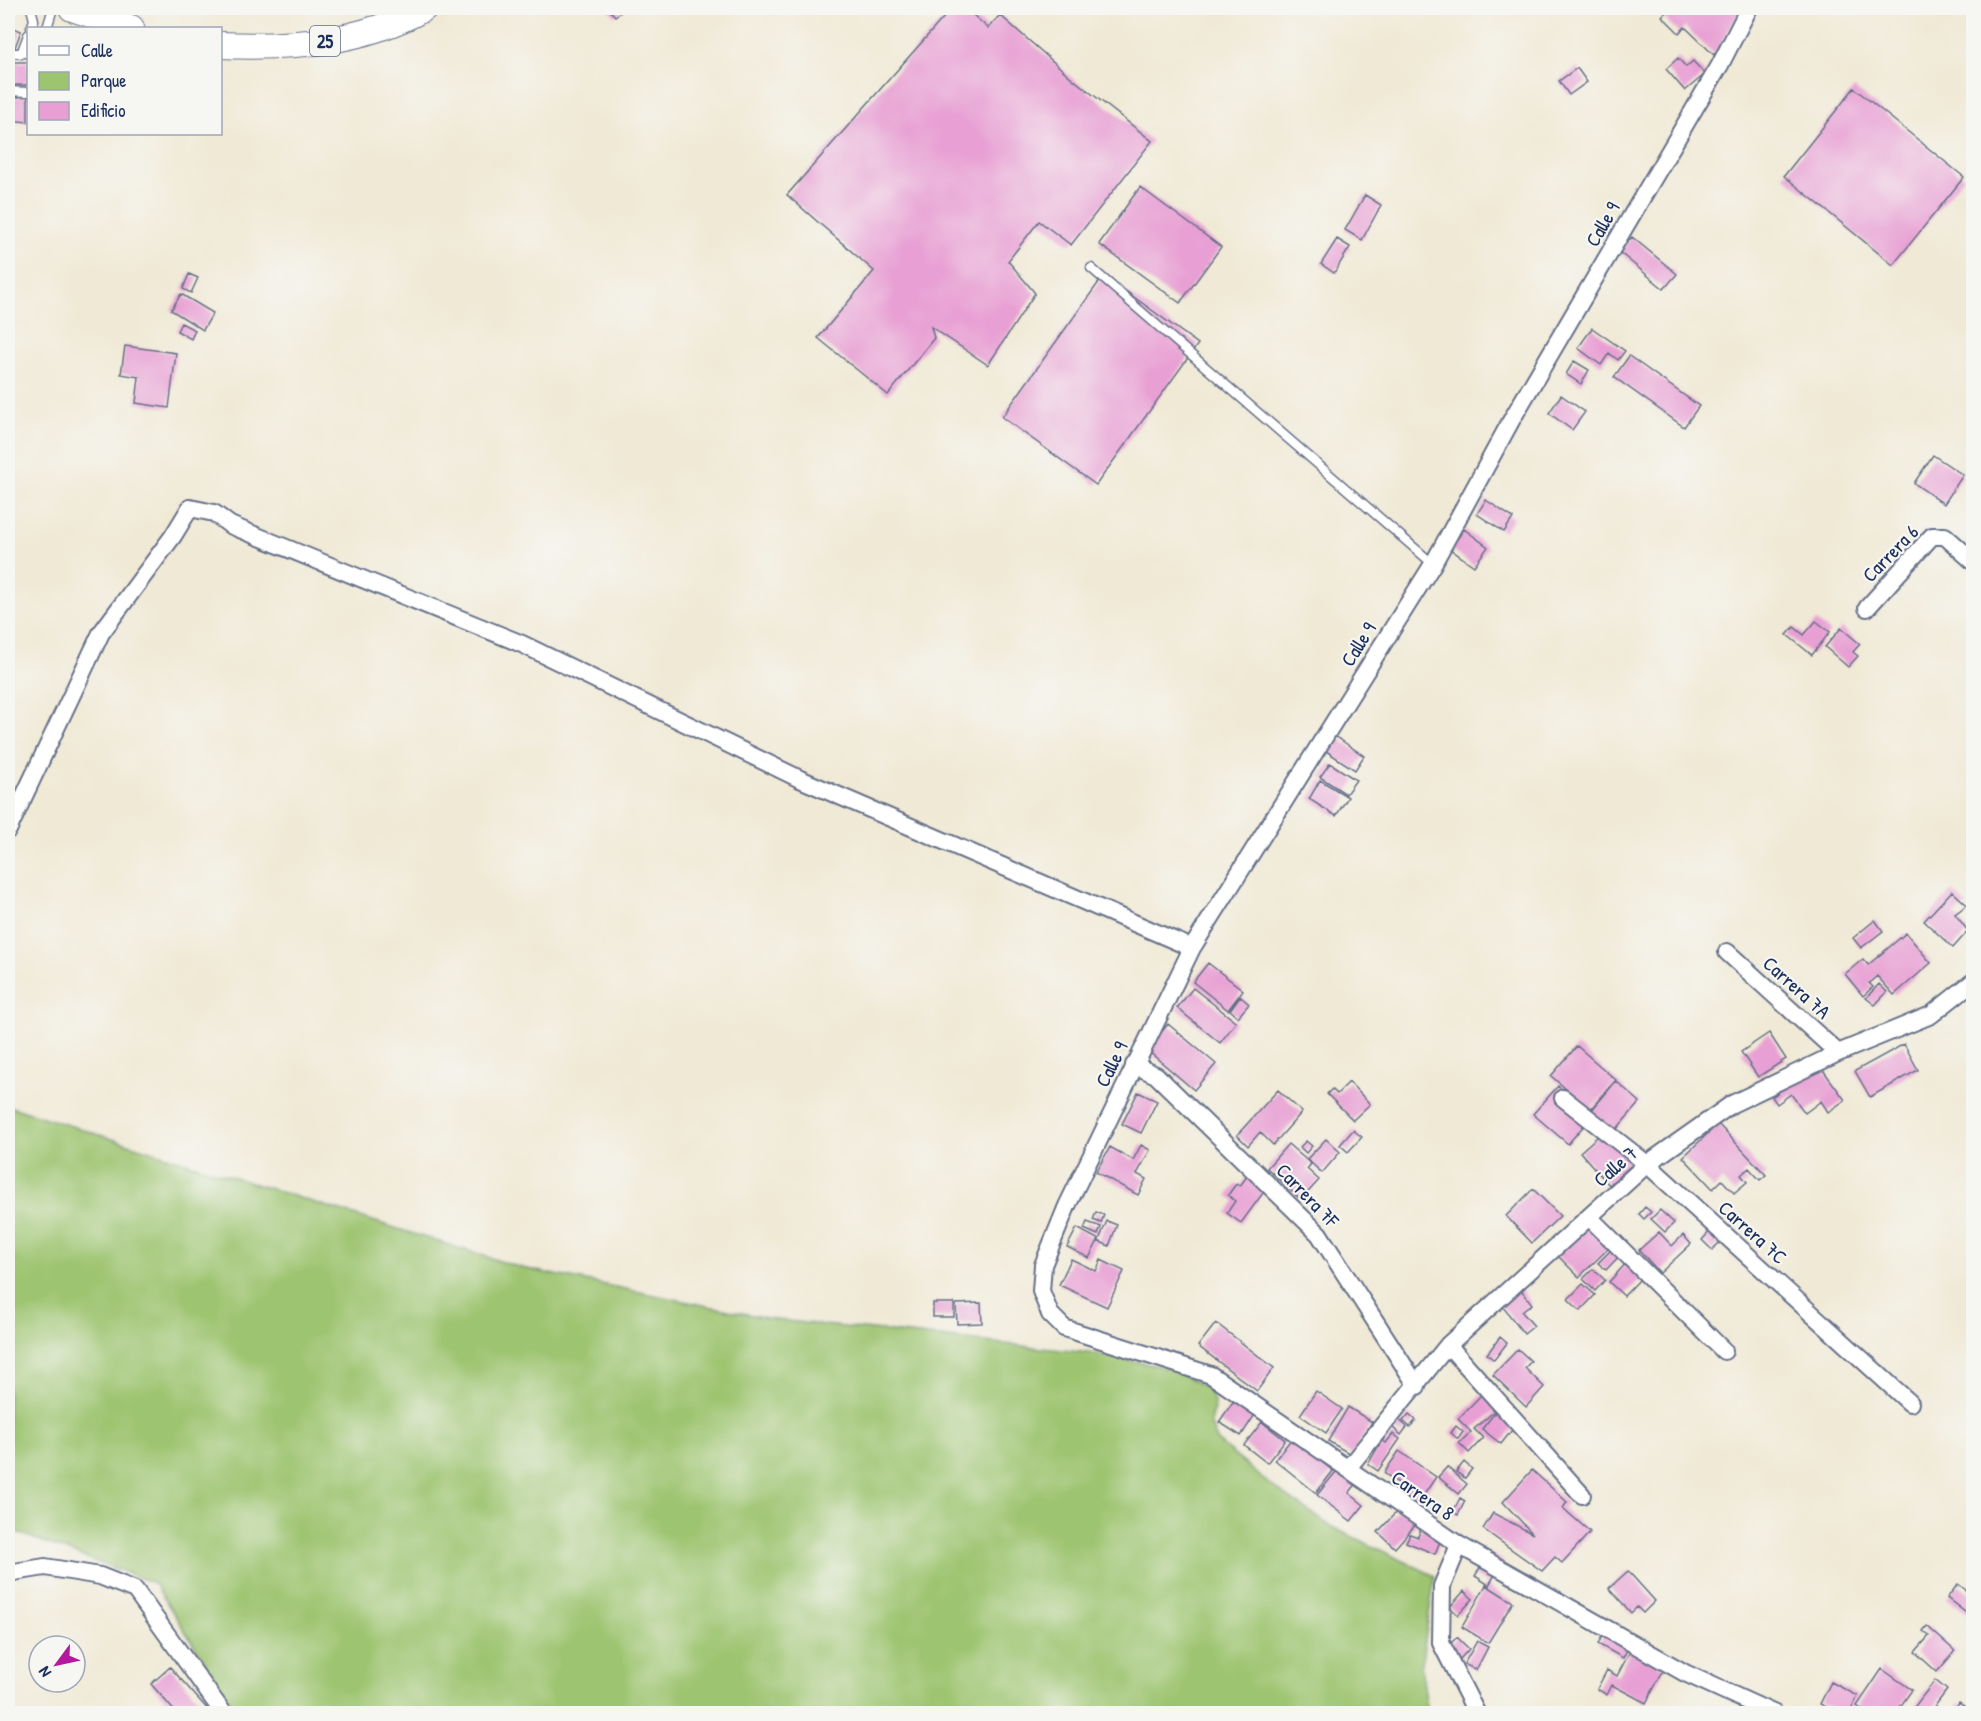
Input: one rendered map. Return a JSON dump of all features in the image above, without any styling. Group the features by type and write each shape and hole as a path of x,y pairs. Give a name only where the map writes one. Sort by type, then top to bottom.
{"main road":[{"path":"78,8 128,27"},
{"name":"25","path":"222,45 274,48 330,41 370,30 424,8"}],"street":[{"name":"Calle 9","path":"1050,1314 1041,1291 1043,1265 1067,1206 1192,948 1433,564 1512,419 1720,65 1749,8"},
{"path":"8,830 101,633 173,536 190,508 214,513 230,525 522,644 800,778 1192,948"},
{"name":"Carrera 6","path":"1867,608 1932,536 1945,536 1974,562"},
{"name":"Carrera 7A","path":"1727,952 1838,1053"},
{"name":"Calle 7","path":"1348,1468 1417,1386 1448,1345 1647,1164 1732,1104 1838,1053 1931,1015 1974,981"},
{"name":"Carrera 7F","path":"1134,1065 1156,1075 1319,1234 1417,1386"},
{"name":"Carrera 7C","path":"1563,1098 1647,1164 1910,1403"},
{"path":"1589,1217 1724,1351"},
{"name":"Carrera 8","path":"1050,1314 1064,1328 1211,1375 1459,1545 1685,1673 1775,1713"},
{"path":"1448,1345 1582,1496"},
{"path":"1459,1545 1442,1586 1441,1643 1477,1713"},
{"path":"8,1573 45,1567 100,1576 135,1590 224,1713"}],"lane":[{"path":"31,8 34,20 31,27"},
{"path":"47,27 53,8"},
{"path":"8,53 25,54"},
{"path":"8,91 27,92"},
{"path":"1091,268 1433,564"}],"green space":[{"path":"8,1106 522,1268 777,1320 1090,1353 1170,1368 1209,1389 1215,1404 1210,1422 1217,1441 1272,1486 1332,1527 1435,1576 1421,1666 1428,1713 238,1713 154,1583 8,1529"}],"building":[{"path":"608,8 620,8 622,11 615,16"},
{"path":"952,8 965,8 988,28 1000,15 1073,79 1152,141 1071,245 1039,221 1008,261 1035,293 988,365 931,327 934,338 888,395 818,338 874,271 787,195"},
{"path":"1670,8 1742,8 1714,55 1685,27 1679,33 1662,16"},
{"path":"8,26 21,31 14,50 8,48"},
{"path":"1678,58 1686,67 1693,61 1705,74 1685,91 1666,69"},
{"path":"8,62 27,62 27,85 8,85"},
{"path":"1577,68 1587,82 1569,95 1559,81"},
{"path":"1854,88 1964,177 1893,265 1784,176"},
{"path":"27,96 27,122 8,120 8,98"},
{"path":"1140,187 1221,247 1180,303 1099,244"},
{"path":"1365,195 1381,205 1362,240 1345,230"},
{"path":"1632,237 1677,274 1664,289 1619,252"},
{"path":"1337,239 1350,247 1334,273 1321,264"},
{"path":"189,274 198,278 191,293 183,289"},
{"path":"1104,275 1198,344 1096,485 1002,417"},
{"path":"181,294 213,313 203,330 171,310"},
{"path":"181,323 195,330 191,339 177,331"},
{"path":"1592,328 1625,351 1618,360 1609,353 1601,365 1578,348"},
{"path":"125,346 176,353 169,408 136,403 139,377 121,374"},
{"path":"1629,356 1699,406 1684,427 1614,377"},
{"path":"1574,361 1589,370 1581,384 1566,374"},
{"path":"1561,395 1585,412 1572,430 1549,413"},
{"path":"1933,455 1963,475 1944,504 1914,483"},
{"path":"1486,500 1513,518 1504,532 1477,514"},
{"path":"1464,529 1488,547 1474,566 1450,549"},
{"path":"1816,621 1830,632 1812,655 1787,635 1794,627 1804,635"},
{"path":"1841,628 1860,644 1853,652 1858,656 1848,667 1825,647"},
{"path":"1335,736 1364,756 1355,770 1326,751"},
{"path":"1330,763 1356,780 1346,794 1320,777"},
{"path":"1320,780 1348,797 1336,816 1309,799"},
{"path":"1952,891 1967,905 1955,914 1968,931 1953,948 1924,921"},
{"path":"1875,920 1883,931 1861,948 1853,938"},
{"path":"1906,933 1931,963 1894,995 1877,976 1869,983 1873,987 1863,996 1845,974 1863,959 1868,965"},
{"path":"1208,963 1243,990 1228,1010 1193,982"},
{"path":"1879,984 1887,992 1875,1005 1866,998"},
{"path":"1193,988 1236,1022 1220,1043 1177,1008"},
{"path":"1240,996 1249,1004 1238,1017 1230,1010"},
{"path":"1168,1024 1216,1064 1194,1090 1147,1050"},
{"path":"1769,1033 1786,1059 1758,1077 1741,1052"},
{"path":"1904,1044 1918,1070 1870,1097 1855,1071"},
{"path":"1577,1046 1616,1080 1590,1110 1551,1076"},
{"path":"1818,1063 1845,1100 1828,1112 1821,1101 1805,1113 1791,1094 1777,1104 1772,1097"},
{"path":"1616,1081 1640,1102 1614,1132 1591,1111"},
{"path":"1349,1082 1370,1104 1353,1120 1327,1094 1332,1089 1337,1094"},
{"path":"1558,1086 1592,1116 1568,1144 1533,1114"},
{"path":"1278,1090 1302,1112 1273,1145 1260,1132 1248,1146 1237,1135"},
{"path":"1138,1092 1157,1101 1141,1133 1122,1124"},
{"path":"1718,1124 1766,1175 1760,1180 1749,1168 1741,1175 1747,1182 1734,1193 1722,1180 1713,1189 1683,1157"},
{"path":"1606,1129 1635,1162 1609,1185 1580,1152"},
{"path":"1353,1130 1362,1137 1348,1152 1340,1145"},
{"path":"1326,1139 1340,1152 1322,1173 1307,1159"},
{"path":"1306,1141 1312,1146 1306,1153 1300,1147"},
{"path":"1288,1144 1311,1164 1307,1169 1319,1180 1301,1200 1267,1168"},
{"path":"1141,1145 1150,1150 1137,1174 1146,1179 1138,1195 1096,1172 1110,1147 1133,1160"},
{"path":"1247,1176 1266,1189 1241,1223 1227,1213 1235,1201 1228,1195 1236,1184 1240,1186"},
{"path":"1533,1189 1560,1216 1532,1243 1506,1216"},
{"path":"1645,1207 1651,1212 1644,1219 1639,1214"},
{"path":"1660,1210 1674,1223 1665,1232 1651,1219"},
{"path":"1096,1212 1104,1215 1101,1223 1093,1220"},
{"path":"1593,1220 1615,1242 1579,1277 1557,1255"},
{"path":"1107,1221 1117,1225 1109,1246 1098,1241 1089,1258 1067,1247 1077,1228 1099,1240"},
{"path":"1087,1222 1101,1227 1098,1235 1084,1229"},
{"path":"1711,1230 1722,1240 1712,1250 1702,1240"},
{"path":"1659,1232 1672,1246 1683,1235 1691,1244 1660,1273 1639,1250"},
{"path":"1617,1244 1624,1251 1606,1270 1598,1263"},
{"path":"1071,1259 1096,1271 1101,1260 1124,1271 1107,1307 1059,1285"},
{"path":"1628,1261 1643,1276 1624,1296 1609,1282"},
{"path":"1593,1269 1605,1280 1595,1291 1583,1279"},
{"path":"1516,1283 1532,1304 1522,1312 1534,1326 1524,1334 1496,1298"},
{"path":"1583,1284 1595,1295 1580,1311 1568,1299"},
{"path":"933,1303 954,1303 954,1317 933,1317"},
{"path":"981,1303 982,1323 957,1324 956,1304"},
{"path":"1216,1323 1274,1368 1257,1391 1198,1346"},
{"path":"1500,1337 1507,1343 1494,1360 1487,1354"},
{"path":"1518,1349 1531,1361 1525,1368 1544,1387 1526,1407 1493,1375"},
{"path":"1316,1391 1342,1409 1326,1433 1300,1415"},
{"path":"1483,1393 1498,1408 1474,1429 1483,1438 1469,1453 1459,1443 1471,1432 1458,1419"},
{"path":"1235,1399 1256,1413 1241,1436 1219,1422"},
{"path":"1348,1407 1372,1422 1352,1455 1328,1441"},
{"path":"1497,1410 1516,1425 1501,1444 1482,1429"},
{"path":"1409,1414 1416,1420 1410,1427 1403,1421"},
{"path":"1396,1417 1407,1427 1401,1435 1389,1424"},
{"path":"1262,1422 1285,1440 1267,1463 1244,1445"},
{"path":"1456,1426 1463,1432 1458,1439 1451,1433"},
{"path":"1393,1434 1400,1439 1378,1471 1368,1464 1382,1440 1386,1443"},
{"path":"1292,1438 1333,1471 1316,1493 1275,1460"},
{"path":"1399,1451 1436,1477 1421,1499 1384,1473"},
{"path":"1464,1462 1472,1469 1465,1478 1456,1472"},
{"path":"1340,1467 1358,1482 1349,1493 1364,1505 1351,1521 1317,1495"},
{"path":"1447,1467 1467,1484 1459,1494 1438,1477"},
{"path":"1532,1470 1567,1502 1563,1508 1590,1532 1562,1563 1555,1557 1542,1571 1483,1529 1493,1513 1533,1534 1503,1502"},
{"path":"1460,1498 1465,1501 1458,1515 1453,1512"},
{"path":"1400,1508 1417,1523 1395,1548 1378,1532"},
{"path":"1421,1528 1442,1536 1435,1554 1406,1542 1410,1534 1418,1537"},
{"path":"1489,1553 1503,1561 1489,1585 1475,1576"},
{"path":"1628,1571 1655,1601 1643,1613 1637,1607 1631,1613 1609,1588"},
{"path":"1958,1584 1974,1596 1974,1619 1947,1598"},
{"path":"1486,1585 1513,1602 1488,1643 1462,1627"},
{"path":"1464,1591 1473,1599 1458,1615 1450,1607"},
{"path":"1927,1626 1955,1651 1937,1672 1915,1652 1929,1636 1923,1631"},
{"path":"1607,1627 1632,1640 1623,1658 1598,1644"},
{"path":"1457,1637 1469,1649 1460,1659 1447,1647"},
{"path":"1477,1641 1488,1647 1476,1670 1464,1664"},
{"path":"1635,1642 1664,1669 1646,1703 1612,1685 1607,1695 1597,1689 1607,1670 1617,1676"},
{"path":"170,1667 210,1712 208,1714 177,1714 151,1684"},
{"path":"1882,1669 1912,1690 1895,1714 1868,1714 1857,1706"},
{"path":"1935,1680 1947,1690 1929,1714 1909,1714"},
{"path":"1831,1682 1858,1696 1849,1714 1840,1714 1820,1704"},
{"path":"1959,1703 1967,1708 1964,1714 1954,1711"}]}
